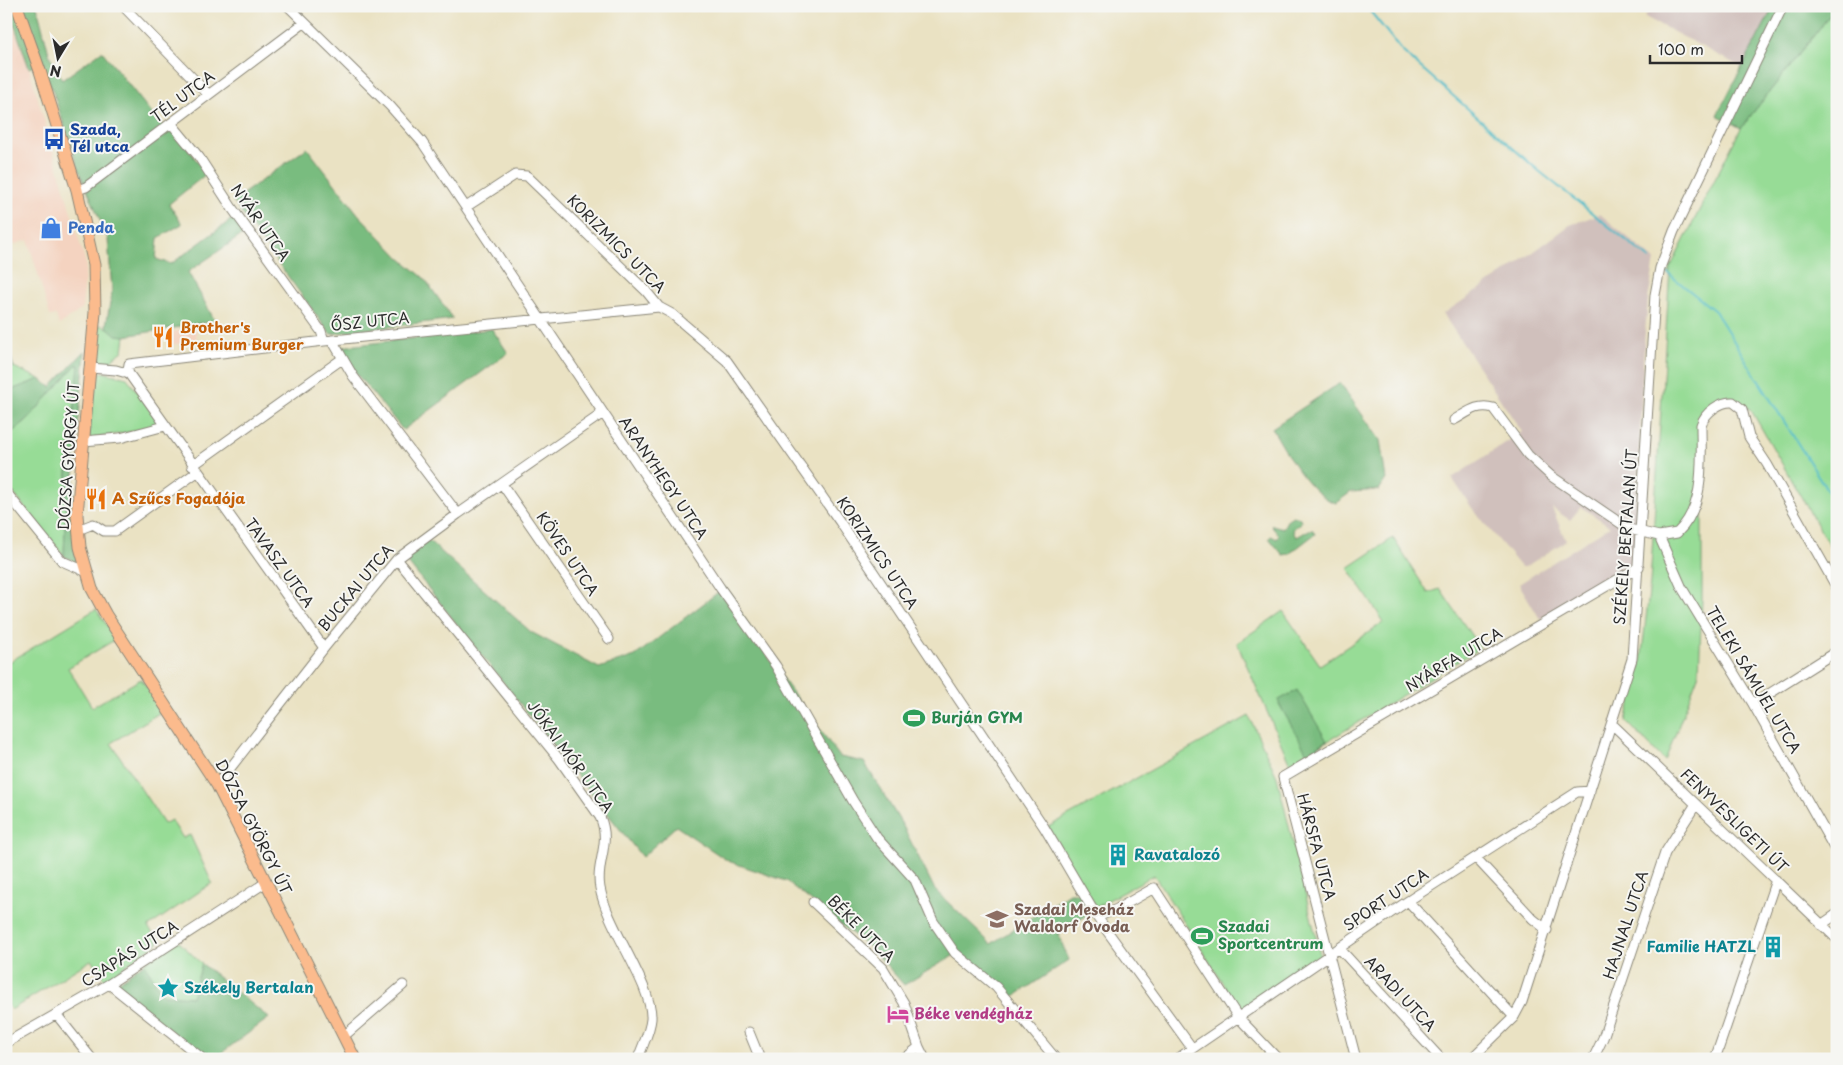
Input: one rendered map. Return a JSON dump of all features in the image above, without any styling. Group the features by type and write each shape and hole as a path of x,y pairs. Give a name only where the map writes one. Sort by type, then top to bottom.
{"main road":[{"name":"DÓZSA GYÖRGY ÚT","path":"17,6 40,71 76,190 91,246 96,285 83,441 78,530 85,571 106,615 217,786 355,1059"}],"street":[{"path":"123,6 208,94"},
{"name":"ARANYHEGY UTCA","path":"288,6 422,142 603,413 776,666 853,801 877,838 915,880 933,921 954,953 991,983 1056,1059"},
{"name":"SZÉKELY BERTALAN ÚT","path":"1473,1058 1514,1017 1529,984 1632,659 1655,295 1660,268 1674,231 1783,6"},
{"name":"TÉL UTCA","path":"76,190 86,187 304,23"},
{"name":"NYÁR UTCA","path":"171,122 199,157 232,208 321,331 458,514"},
{"name":"KORIZMICS UTCA","path":"466,206 515,175 527,176 646,291 659,307 672,314 727,361 840,522 1044,827 1097,917 1192,1048"},
{"name":"ŐSZ UTCA","path":"90,368 127,371 130,364 328,340 659,307"},
{"path":"78,530 93,524 104,531 115,531 342,359"},
{"name":"TAVASZ UTCA","path":"127,371 324,648"},
{"path":"1454,420 1476,407 1486,406 1493,408 1528,456 1577,495 1629,529 1640,530 1659,536 1678,533 1688,520 1694,506 1698,494 1701,425 1704,417 1724,403 1734,402 1742,408 1749,437 1767,464 1837,588"},
{"name":"BUCKAI UTCA","path":"217,786 324,648 397,559 603,413"},
{"path":"83,441 120,438 165,426"},
{"name":"KÖVES UTCA","path":"502,484 609,639"},
{"path":"6,492 62,561 85,571"},
{"name":"TELEKI SÁMUEL UTCA","path":"1659,536 1682,588 1753,704 1837,853"},
{"name":"JÓKAI MÓR UTCA","path":"397,559 559,759 604,825 605,842 599,875 602,901 645,991 650,1008 650,1024 638,1059"},
{"name":"NYÁRFA UTCA","path":"1283,777 1639,567"},
{"path":"1753,704 1837,651"},
{"name":"FENYVESLIGETI ÚT","path":"1612,724 1837,939"},
{"name":"HÁRSFA UTCA","path":"1283,777 1356,1059"},
{"name":"SPORT UTCA","path":"1177,1059 1408,901 1577,792 1590,791"},
{"name":"HAJNAL UTCA","path":"1593,1059 1603,1038 1665,853 1696,804"},
{"path":"1476,858 1533,919 1547,930"},
{"path":"1715,1059 1776,880"},
{"name":"CSAPÁS UTCA","path":"6,1043 109,984 265,883"},
{"path":"1097,917 1117,910 1154,888 1238,1017 1278,1059"},
{"path":"1408,901 1514,1017"},
{"name":"BÉKE UTCA","path":"813,902 883,968 904,1003 925,1059"},
{"path":"1821,925 1837,914"},
{"name":"ARADI UTCA","path":"1339,948 1441,1059"},
{"path":"109,984 204,1059"},
{"path":"344,1036 403,985"},
{"path":"56,1014 92,1059"},
{"path":"749,1032 760,1059"},
{"path":"904,1059 919,1047"}],"shaded area":[{"path":"6,6 29,68 86,264 82,309 59,325 56,315 50,316 28,240 6,247"},
{"path":"1651,6 1774,6 1743,68 1645,17"},
{"path":"1600,214 1655,260 1648,299 1644,343 1634,562 1540,619 1519,584 1610,526 1581,507 1570,520 1552,508 1566,541 1525,567 1521,567 1472,508 1452,478 1522,432 1443,314 1517,264 1570,225"},
{"path":"196,329 197,342 168,345 167,332"}],"green space":[{"path":"8,6 37,6 49,54 62,80 102,51 160,124 175,130 206,174 169,204 182,224 158,238 156,259 171,264 235,217 245,233 188,272 215,321 125,336 116,335 106,326 112,291 108,239 79,170 52,89 40,64 29,68"},
{"path":"1774,6 1837,6 1741,128 1717,115"},
{"path":"1837,6 1837,559 1751,410 1728,396 1711,405 1702,419 1702,599 1699,673 1665,761 1626,721 1641,662 1650,583 1670,268 1741,128"},
{"path":"307,148 358,214 400,258 424,278 453,319 330,334 233,201"},
{"path":"98,325 125,336 123,351 113,358 109,365 97,365 96,363"},
{"path":"492,329 508,353 403,430 350,366 340,347"},
{"path":"6,344 14,367 6,368"},
{"path":"85,351 75,457 73,510 77,563 64,556 67,472 79,365 76,365 27,420 6,437 6,392 40,379 51,387"},
{"path":"76,365 79,365 79,377 67,472 64,556 6,484 6,437 27,420"},
{"path":"14,367 40,379 6,392 6,368"},
{"path":"102,372 127,378 157,419 157,427 89,439 94,376"},
{"path":"1340,383 1380,440 1386,479 1379,490 1351,492 1336,503 1317,491 1299,472 1272,428"},
{"path":"1293,516 1300,518 1301,522 1293,529 1297,537 1309,530 1313,530 1315,534 1289,554 1283,555 1269,538 1271,536 1277,539 1279,535 1271,526 1283,528 1288,519"},
{"path":"1393,538 1428,593 1440,589 1480,648 1290,764 1237,643 1283,611 1320,665 1384,622 1348,568"},
{"path":"428,540 531,632 599,668 635,656 725,587 777,671 840,757 864,762 903,826 935,890 991,944 1069,893 1083,893 1093,911 1058,934 1069,960 1013,997 958,953 904,985 874,951 786,881 728,861 676,826 642,857 405,559"},
{"path":"96,609 116,639 68,668 92,707 141,679 164,710 111,743 164,824 171,820 183,838 190,835 212,883 148,927 159,942 105,980 91,960 11,1010 6,1002 6,664"},
{"path":"1297,690 1327,741 1307,753 1279,704 1279,700"},
{"path":"1249,716 1277,777 1321,958 1240,1010 1154,875 1096,907 1048,827"},
{"path":"177,940 202,964 192,997 163,995 144,963"},
{"path":"144,963 163,995 192,997 202,964 269,1018 213,1059 207,1059 113,986"}],"waterway":[{"path":"1366,6 1403,52 1539,171 1650,259"},
{"path":"1665,271 1715,311 1837,506"}],"place":[{"name":"Szada, Tél utca","path":"54,139"},
{"name":"Penda","path":"51,228"},
{"name":"Brother's Premium Burger","path":"163,337"},
{"name":"A Szűcs Fogadója","path":"96,499"},
{"name":"Burján GYM","path":"914,718"},
{"name":"Ravatalozó","path":"1118,855"},
{"name":"Szadai Meseház Waldorf Óvoda","path":"997,919"},
{"name":"Szadai Sportcentrum","path":"1202,936"},
{"name":"Familie HATZL","path":"1773,947"},
{"name":"Székely Bertalan","path":"168,988"},
{"name":"Béke vendégház","path":"898,1014"}]}
